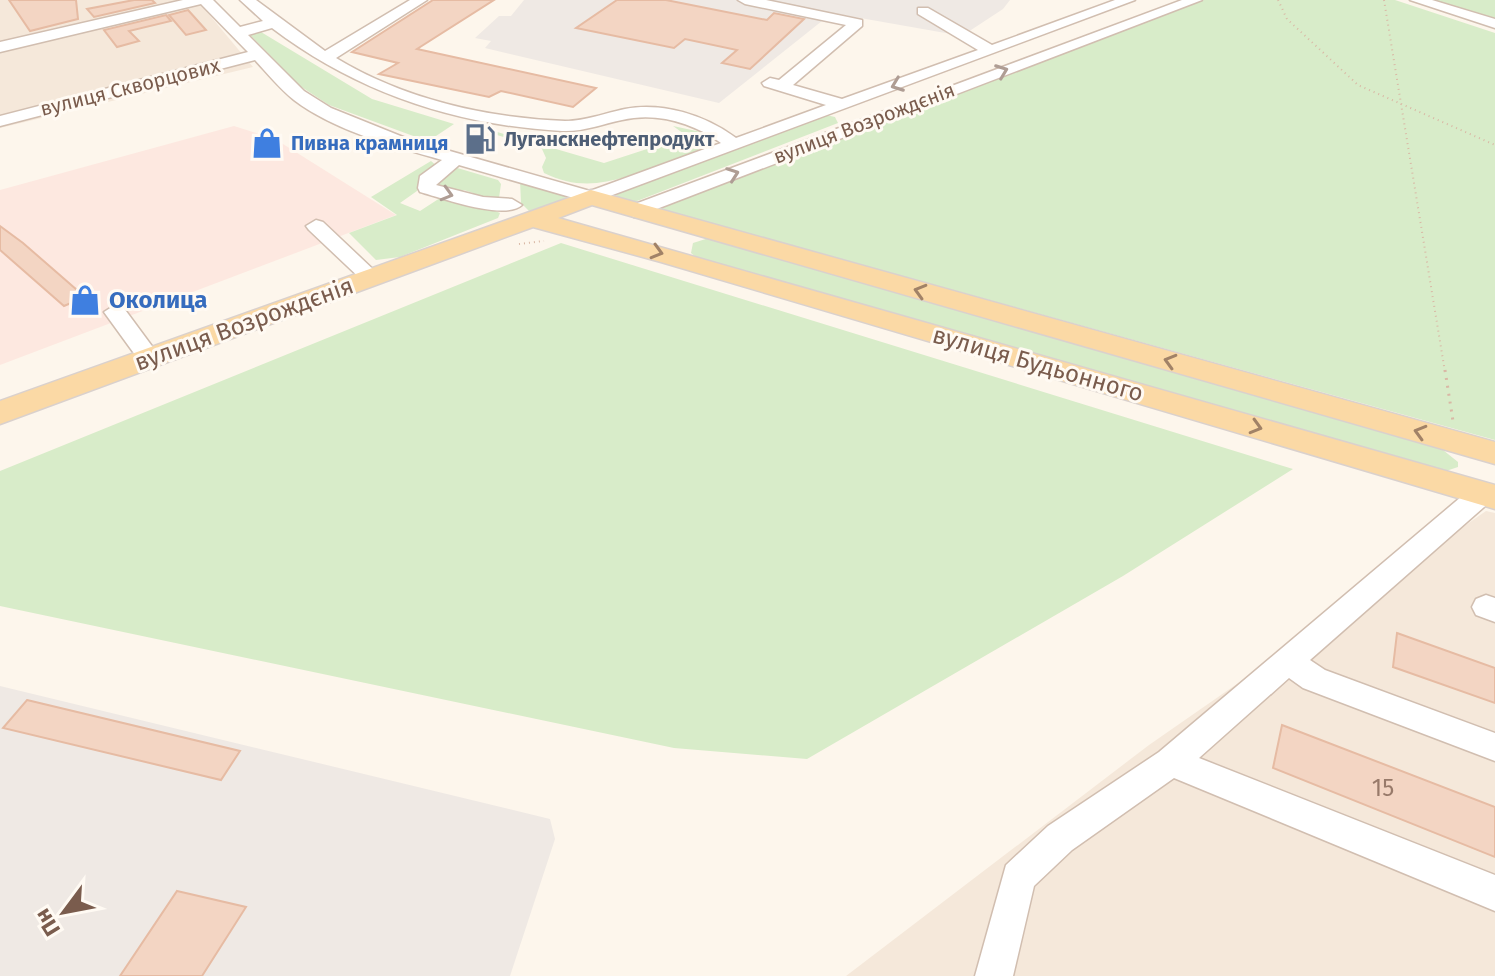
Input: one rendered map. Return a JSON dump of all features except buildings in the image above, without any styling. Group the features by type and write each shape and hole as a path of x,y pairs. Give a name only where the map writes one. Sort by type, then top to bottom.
{"main road":[{"name":"вулиця Будьонного","path":"591,197 1495,453"},
{"name":"вулиця Возрождєнія","path":"0,413 591,197"},
{"name":"вулиця Возрождєнія","path":"568,235 634,211"},
{"path":"520,223 568,235"},
{"name":"вулиця Будьонного","path":"568,235 1491,491"}],"street":[{"path":"0,47 203,0 313,106 402,143 591,197"},
{"path":"247,0 274,23 326,57 387,91 417,101 528,123 571,126 633,113 687,118 734,145"},
{"path":"326,57 420,0"},
{"path":"745,0 857,23 776,84 837,108 859,125"},
{"name":"вулиця Возрождєнія","path":"591,197 1128,0"},
{"name":"вулиця Возрождєнія","path":"634,211 1195,0"},
{"path":"1417,0 1495,24"},
{"path":"923,11 990,50"},
{"path":"237,33 274,23"},
{"name":"вулиця Скворцових","path":"0,121 259,54"},
{"path":"457,158 427,180 427,188 482,203 520,223"},
{"path":"511,174 520,223"},
{"path":"316,226 371,278"},
{"path":"115,312 149,358"},
{"path":"994,976 1019,877 1060,838 1171,762 1491,491"},
{"path":"1290,662 1314,679 1495,747"},
{"path":"1171,762 1495,893"}],"path":[{"path":"1278,0 1287,19 1335,67 1375,95 1437,117 1495,145"},
{"path":"1384,0 1453,421"},
{"path":"520,223 568,235"}],"shaded area":[{"path":"0,0 197,0 253,67 0,128"},
{"path":"524,0 1010,0 1003,9 968,32 951,34 832,13 719,103 485,48 491,41 475,38 499,16 511,16"},
{"name":"Околица","path":"234,126 275,139 396,215 0,365 0,190"},
{"path":"1486,511 1495,513 1495,976 846,976 1149,745"},
{"path":"0,686 550,819 555,839 510,976 0,976"}],"green space":[{"path":"1204,0 1395,0 1495,33 1495,440 657,208"},
{"path":"1430,0 1495,0 1495,20"},
{"path":"261,32 372,99 454,124 433,138 416,137 329,105 300,86 250,35"},
{"path":"826,115 835,117 838,123 637,201 616,196 620,191"},
{"path":"673,126 701,132 707,138 707,145 635,174 591,183 560,180 544,173 542,167 546,158 542,149 484,131 487,129 604,163 687,136"},
{"path":"431,161 437,166 423,176 417,191 400,203 420,211 440,198 495,211 500,213 498,218 400,257 376,260 349,233 397,215 371,197"},
{"path":"454,167 498,180 501,184 499,198 471,196 473,193 464,190 457,193 436,187 434,180"},
{"path":"520,180 565,195 566,199 529,211 521,203"},
{"path":"712,237 1438,446 1458,462 1458,467 1446,471 1426,469 697,258 691,253 693,243"},
{"path":"561,243 1293,469 1123,576 807,759 674,748 0,606 0,471"}],"place":[{"name":"Луганскнефтепродукт","path":"480,139"},
{"name":"Пивна крамниця","path":"267,143"},
{"name":"Околица","path":"85,300"}]}
